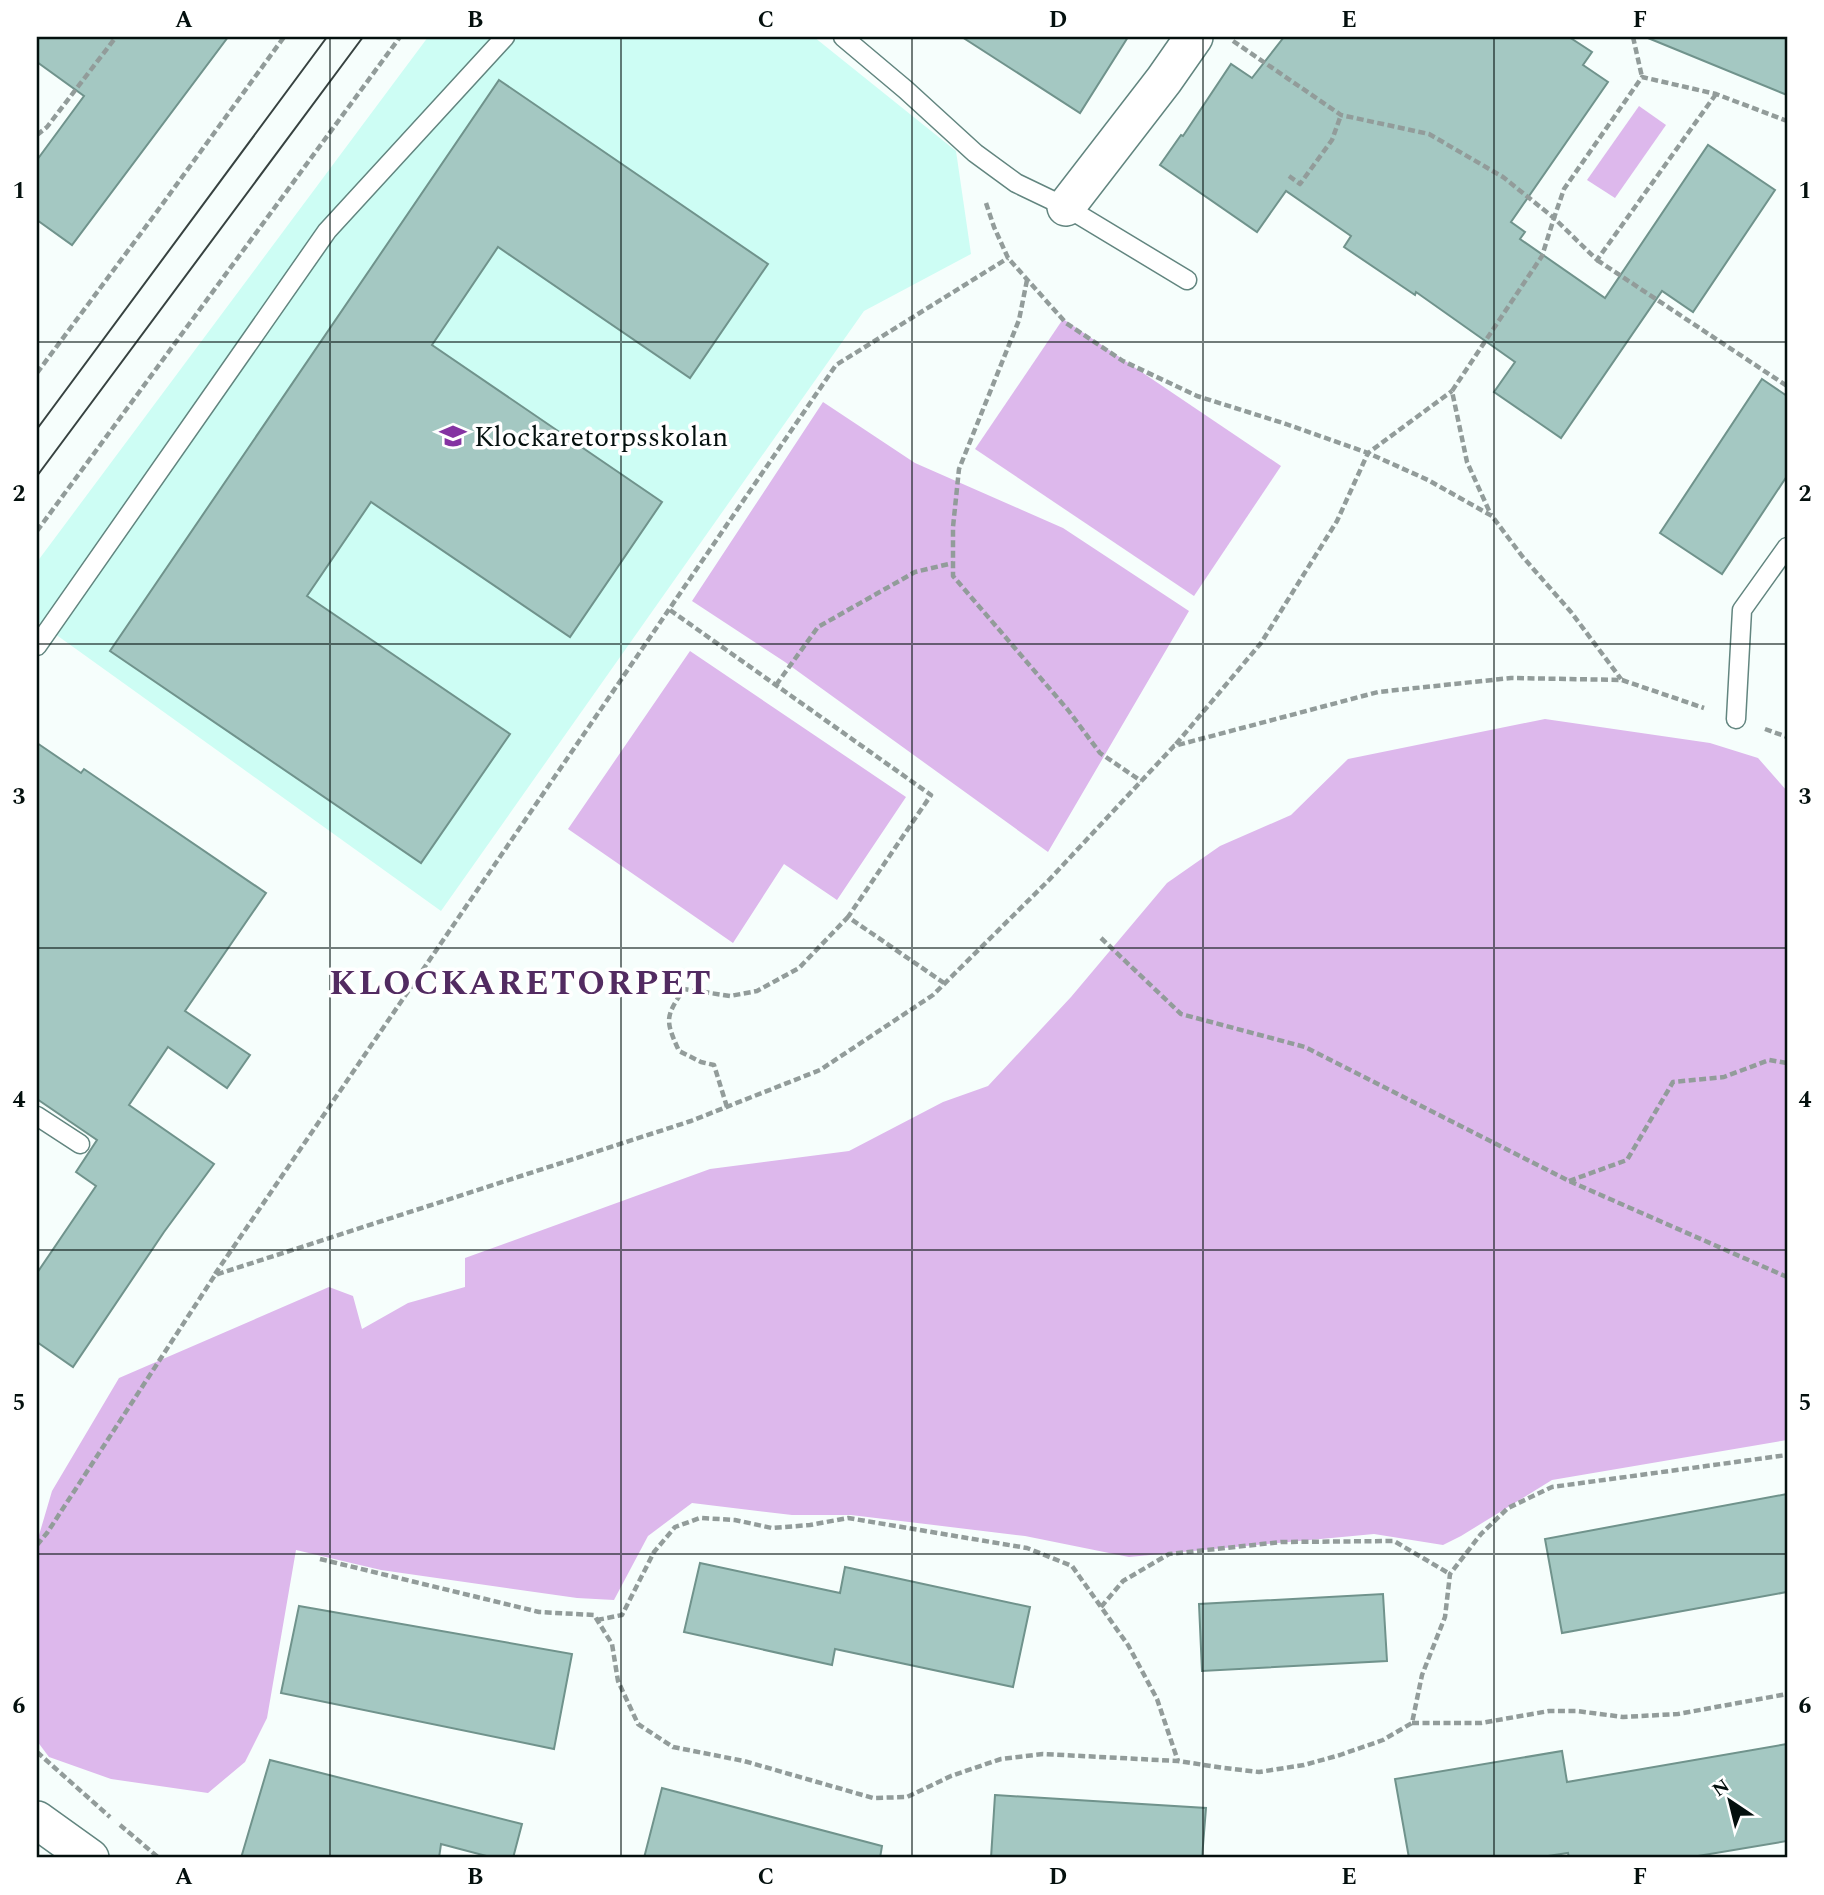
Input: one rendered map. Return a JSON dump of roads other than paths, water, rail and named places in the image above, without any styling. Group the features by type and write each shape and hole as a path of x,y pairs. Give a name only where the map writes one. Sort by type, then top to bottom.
{"street":[{"path":"1066,207 1194,37"},
{"path":"37,1820 90,1858"}],"lane":[{"path":"37,646 327,231 505,37"},
{"path":"843,37 975,153 1016,183 1066,207 1187,280"},
{"path":"1736,719 1742,610 1787,547"},
{"path":"37,1115 80,1144"}],"tram line":[{"path":"37,429 327,37"},
{"path":"37,476 363,37"}],"place":[{"name":"Klockaretorpsskolan","path":"453,436"}],"district":[{"name":"KLOCKARETORPET","path":"521,982"}]}
